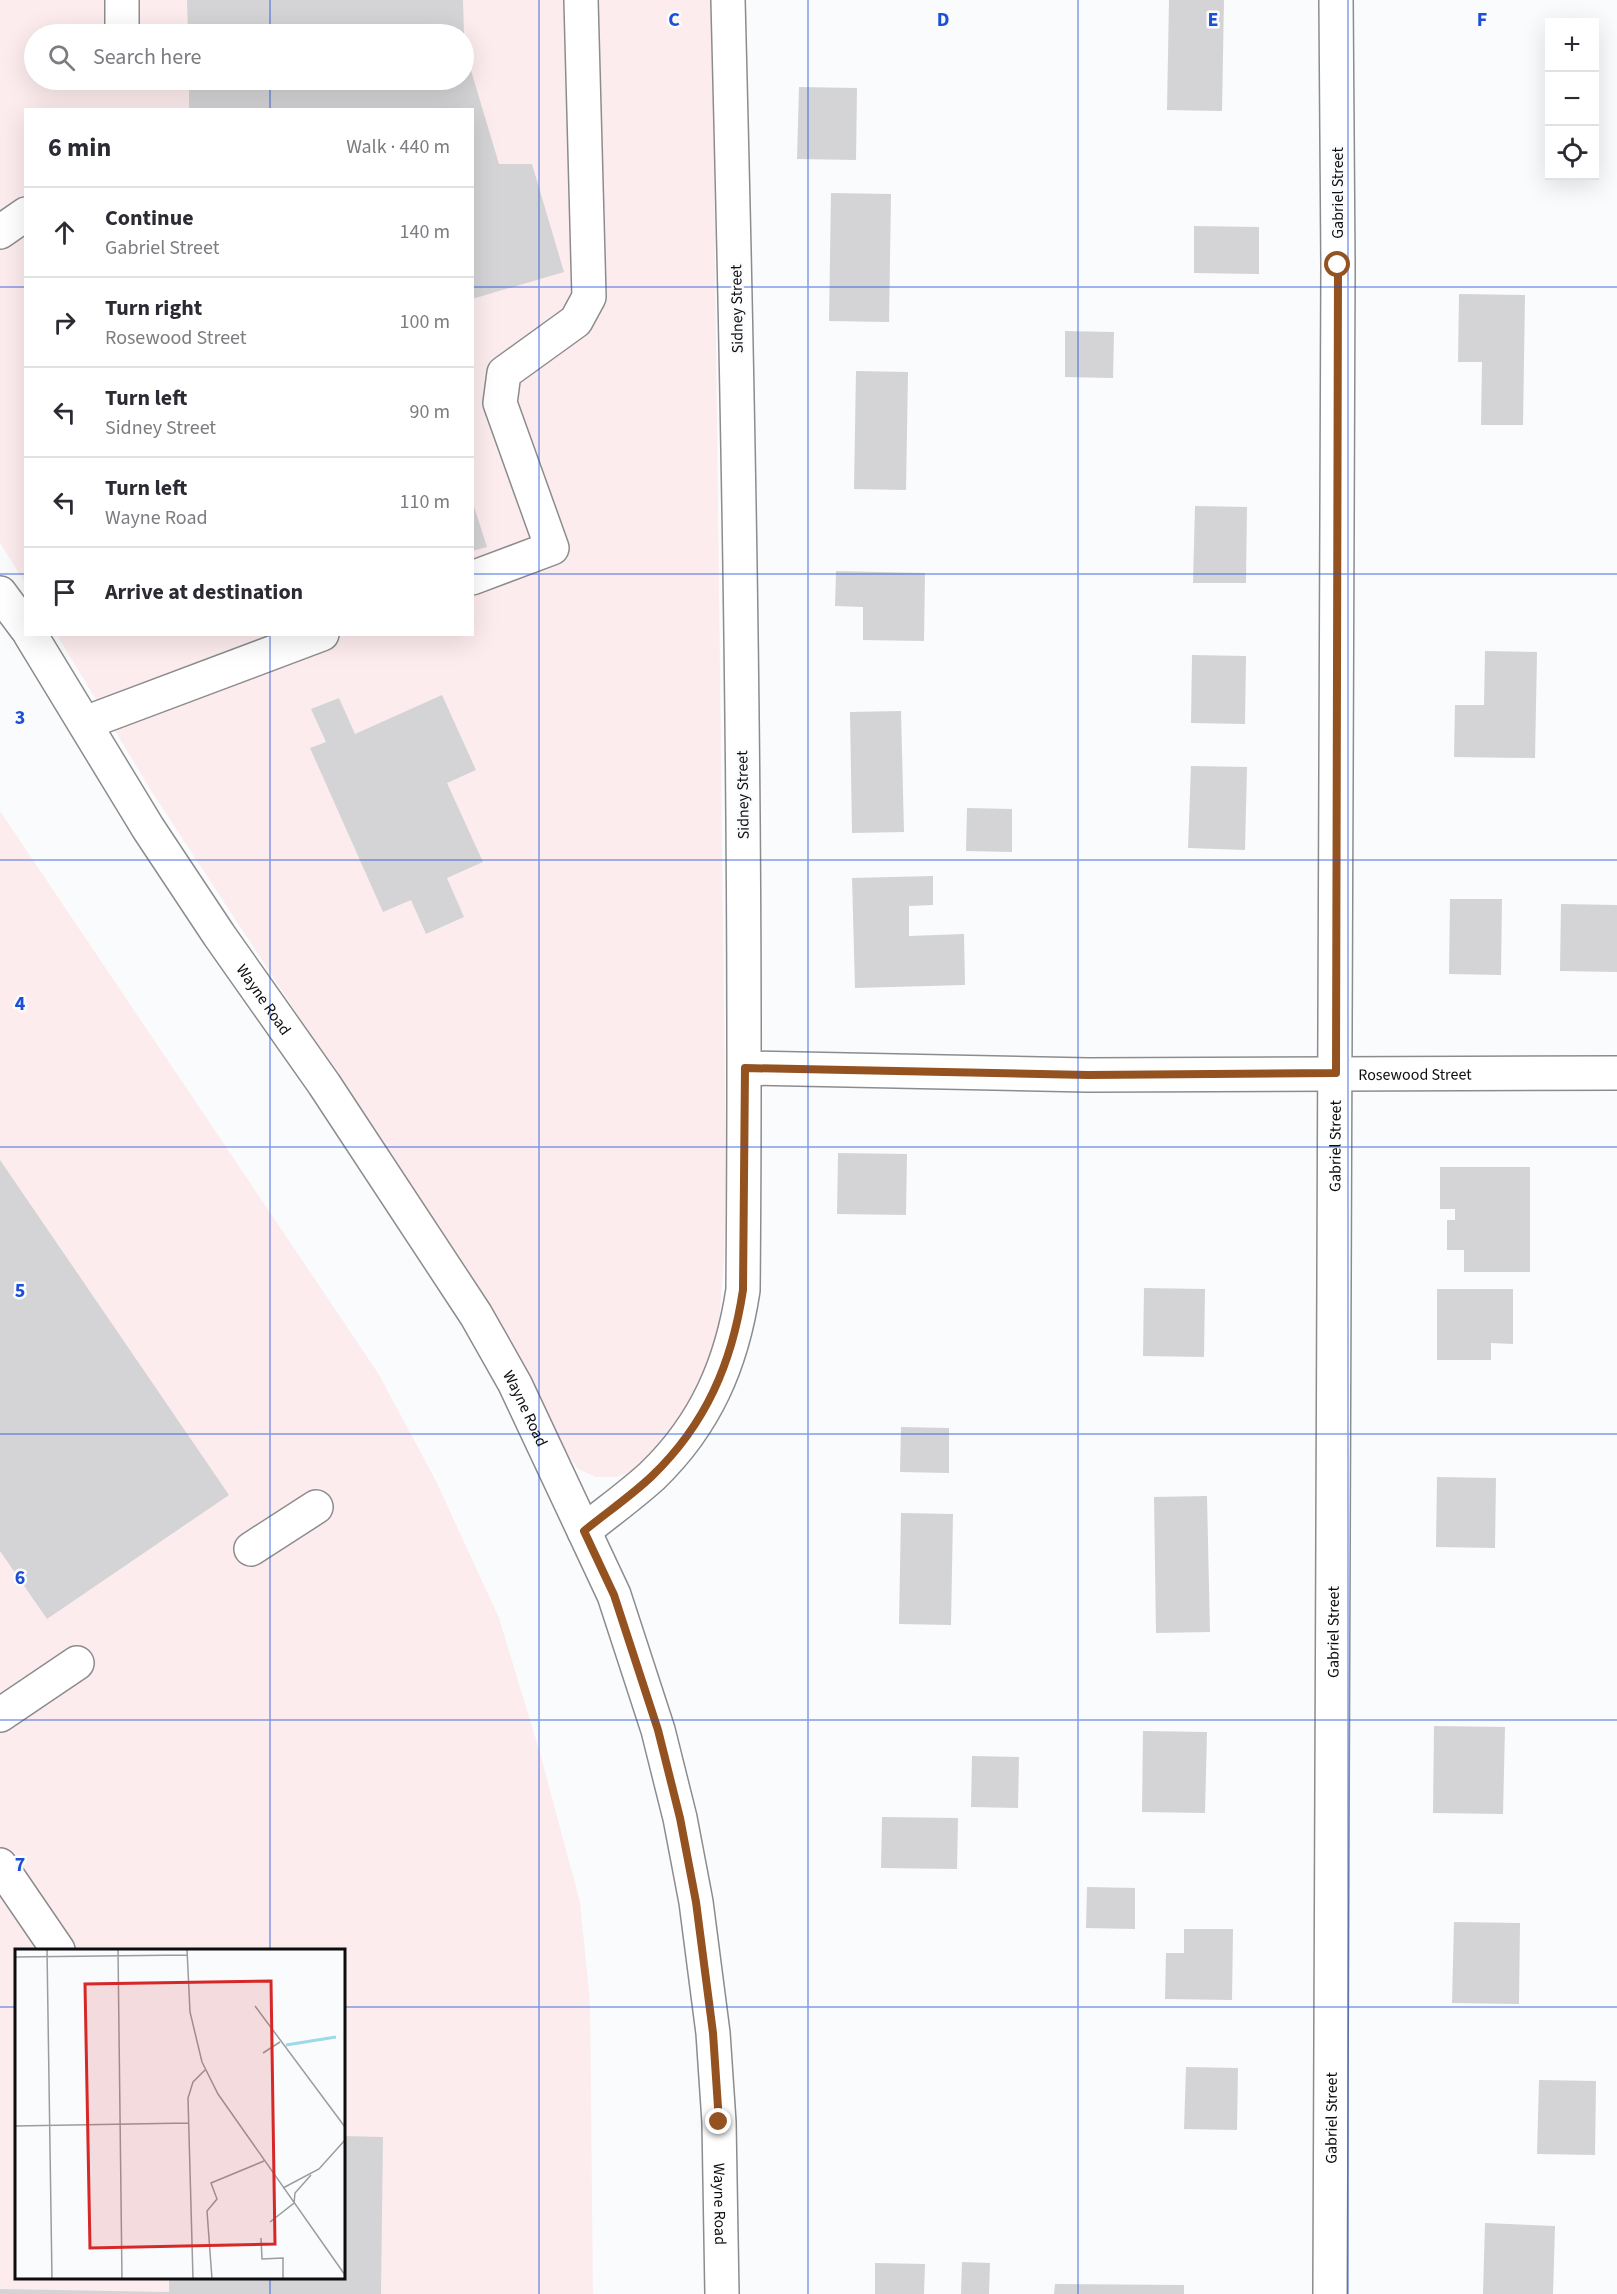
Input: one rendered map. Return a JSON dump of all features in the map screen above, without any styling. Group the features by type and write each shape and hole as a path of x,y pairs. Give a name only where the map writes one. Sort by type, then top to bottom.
{"street":[{"path":"122,0 122,24"},
{"path":"474,577 552,548 500,403 504,373 576,321 589,297 581,0"},
{"name":"Sidney Street","path":"584,1531 651,1476 676,1450 697,1422 715,1391 728,1359 738,1325 743,1290 745,1068 736,314 728,0"},
{"name":"Gabriel Street","path":"1330,2294 1336,1073 1338,276 1336,0"},
{"path":"0,232 24,215"},
{"path":"0,593 24,625"},
{"name":"Wayne Road","path":"31,636 148,828 219,935 324,1084 477,1315 515,1384 614,1595 658,1730 680,1818 696,1902 713,2033 719,2122 722,2294"},
{"path":"85,723 317,636"},
{"name":"Rosewood Street","path":"745,1068 1088,1075 1617,1073"},
{"path":"251,1549 316,1507"},
{"path":"0,1715 77,1663"},
{"path":"0,1865 57,1949"}],"shaded area":[{"path":"0,0 712,0 726,1176 724,1257 719,1325 710,1369 662,1448 635,1470 616,1477 596,1477 578,1469 563,1449 477,1289 152,792 58,636 474,636 474,108 24,108 24,581 0,543"},
{"path":"0,811 378,1373 436,1481 499,1618 540,1753 580,1902 590,2002 593,2294 0,2294"}],"building":[{"path":"187,0 463,0 464,24 188,24"},
{"path":"1169,0 1224,0 1222,111 1167,110"},
{"path":"474,80 499,164 532,164 564,272 474,298 474,108 189,108 189,90 474,90"},
{"path":"799,87 857,88 856,160 797,159"},
{"path":"831,193 891,194 889,322 829,321"},
{"path":"1194,226 1259,227 1259,274 1194,273"},
{"path":"1459,294 1525,295 1523,425 1481,425 1482,362 1458,362"},
{"path":"1065,331 1114,332 1113,378 1065,377"},
{"path":"856,371 908,372 906,490 854,489"},
{"path":"474,506 487,547 474,550"},
{"path":"1195,506 1247,507 1246,583 1193,583"},
{"path":"836,571 925,573 924,641 863,640 863,607 835,606"},
{"path":"1485,651 1537,652 1535,758 1454,757 1455,705 1484,705"},
{"path":"1192,655 1246,656 1245,724 1191,723"},
{"path":"442,695 476,770 447,783 483,862 447,878 464,917 426,934 411,900 383,912 310,748 326,742 311,709 339,698 355,734"},
{"path":"901,711 904,832 852,833 850,712"},
{"path":"1191,766 1247,767 1245,850 1188,848"},
{"path":"967,808 1012,809 1012,852 966,851"},
{"path":"933,876 933,905 909,906 909,936 964,934 965,985 855,988 852,878"},
{"path":"1450,899 1502,899 1501,975 1449,974"},
{"path":"1561,904 1617,905 1617,972 1560,971"},
{"path":"838,1153 907,1154 906,1215 837,1214"},
{"path":"0,1160 229,1495 47,1619 0,1551"},
{"path":"1440,1167 1530,1167 1530,1272 1464,1272 1464,1250 1447,1250 1447,1220 1455,1220 1455,1209 1440,1209"},
{"path":"1144,1288 1205,1289 1204,1357 1143,1356"},
{"path":"1437,1289 1513,1289 1513,1344 1491,1343 1491,1360 1437,1360"},
{"path":"901,1427 949,1428 949,1473 900,1472"},
{"path":"1437,1477 1496,1478 1495,1548 1436,1547"},
{"path":"1207,1496 1210,1632 1156,1633 1154,1497"},
{"path":"901,1513 953,1514 951,1625 899,1624"},
{"path":"1434,1726 1505,1727 1503,1814 1433,1813"},
{"path":"1143,1731 1207,1732 1205,1813 1142,1812"},
{"path":"972,1756 1019,1757 1018,1808 971,1807"},
{"path":"882,1817 958,1818 957,1869 881,1868"},
{"path":"1087,1887 1135,1888 1135,1929 1086,1928"},
{"path":"1454,1922 1520,1923 1519,2004 1452,2003"},
{"path":"1184,1929 1233,1929 1232,2000 1165,1999 1166,1953 1184,1953"},
{"path":"1186,2067 1238,2068 1237,2130 1184,2129"},
{"path":"1539,2080 1596,2081 1595,2155 1537,2154"},
{"path":"345,2136 383,2137 381,2294 0,2294 0,2289 169,2292 169,2279 345,2279"},
{"path":"1485,2223 1555,2226 1553,2294 1483,2294"},
{"path":"962,2262 990,2263 989,2294 961,2294"},
{"path":"875,2263 925,2264 924,2294 875,2294"},
{"path":"1055,2284 1184,2285 1184,2294 1054,2294"}],"route":[{"path":"719,2122 713,2033 696,1902 680,1818 658,1730 614,1595 584,1531 651,1476 676,1450 697,1422 715,1391 728,1359 738,1325 743,1290 745,1068 1088,1075 1336,1073 1338,265"}]}
